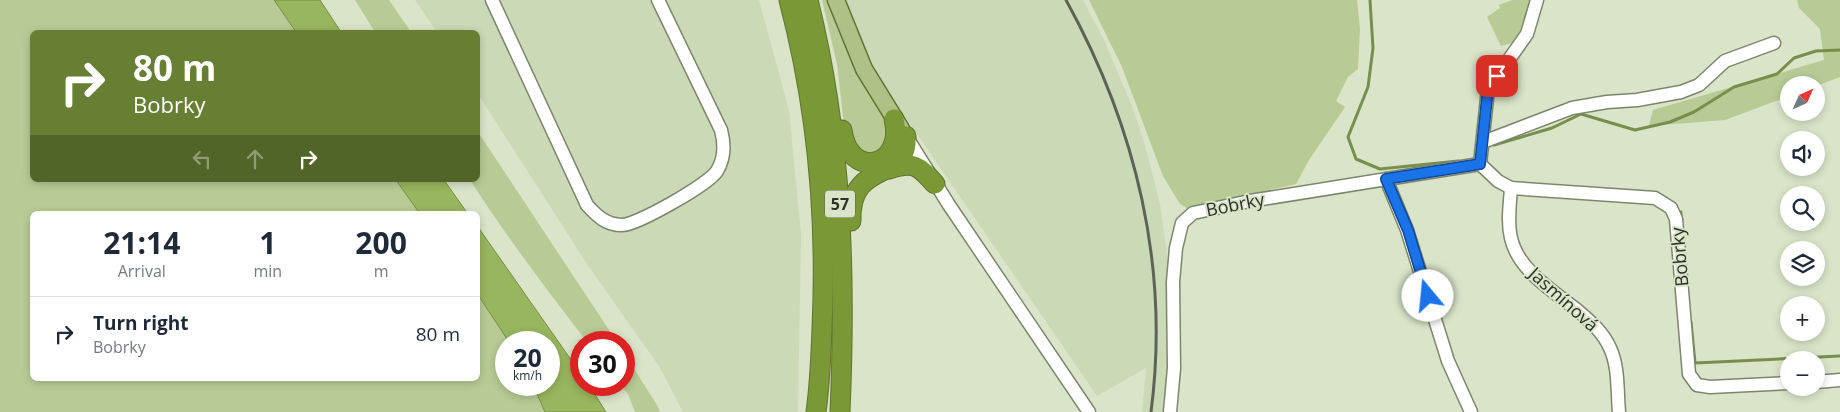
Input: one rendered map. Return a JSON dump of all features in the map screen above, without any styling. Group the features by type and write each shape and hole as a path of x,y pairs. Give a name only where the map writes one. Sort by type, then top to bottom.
{"highway":[{"path":"781,0 807,80"},
{"name":"57","path":"789,0 807,80 821,199 824,284 820,378 816,412"},
{"name":"57","path":"808,0 815,28 836,150 840,197 843,297 840,412"},
{"path":"815,28 835,82 846,150 854,157 867,162 883,158 905,147"},
{"path":"894,119 896,138 905,147"},
{"path":"842,381 852,301 852,200 864,180 883,171 899,160 905,147"},
{"path":"883,171 910,164 920,168 935,184"}],"main road":[{"path":"836,0 864,69 894,119"}],"street":[{"path":"492,0 587,205 596,215 609,224 624,226 638,222 708,182 717,171 723,157 724,143 721,130 658,0"},
{"path":"1510,188 1498,181 1480,164 1488,89 1527,34 1537,0"},
{"path":"1483,142 1572,108 1607,102 1638,100 1681,92 1700,86 1725,62 1774,43"},
{"path":"905,147 935,184 1090,412"},
{"name":"Bobrky","path":"1170,412 1174,368 1173,282 1176,248 1182,223 1193,213 1215,207 1480,164"},
{"path":"1386,179 1408,230 1448,362 1471,412"},
{"name":"Bobrky","path":"1510,188 1655,198 1670,208 1676,219 1689,374 1697,385 1710,387 1780,383"},
{"name":"Jasmínová","path":"1510,188 1508,223 1511,239 1517,254 1542,282 1589,320 1603,336 1615,360 1619,412"},
{"path":"1825,381 1840,380"}],"shaded area":[{"path":"0,0 275,0 296,30 30,30 30,182 397,182 418,211 30,211 30,381 480,381 480,298 502,331 495,331 495,396 538,396 545,412 0,412"},
{"path":"274,0 320,0 340,30 295,30"},
{"path":"355,0 389,0 410,30 374,30"},
{"path":"415,0 759,0 789,110 801,234 798,412 683,412 659,366 587,264 480,97 480,30 436,30"},
{"path":"822,0 827,0 854,66 890,125 887,149 867,156 845,133 837,64"},
{"path":"846,0 1083,0 1104,40 1132,106 1144,142 1160,204 1169,269 1167,412 1142,412 1146,368 1097,396 873,70"},
{"path":"1089,0 1357,0 1360,29 1358,69 1348,77 1336,101 1345,107 1309,160 1296,184 1189,209 1180,204 1163,176 1122,67"},
{"path":"1512,0 1532,0 1518,41 1501,46 1487,17 1500,8 1499,5"},
{"path":"1797,0 1840,0 1840,77 1825,83 1825,76 1780,76 1780,99 1725,120 1649,126 1653,110 1824,60 1820,29 1799,8"},
{"path":"480,135 610,331 579,331 527,262 471,182 480,182"},
{"path":"397,182 445,182 466,211 418,211"},
{"path":"480,230 551,331 502,331 480,298"},
{"path":"560,344 570,358 570,396 596,396 606,412 545,412 538,396 560,396"},
{"path":"635,370 660,412 635,412 629,396 635,396"}],"waterway":[{"path":"1370,0 1373,48 1368,87 1348,137 1356,159 1380,169 1458,161"},
{"path":"1494,145 1552,128 1581,114 1635,130 1670,122 1694,112 1734,87 1777,74 1794,58 1816,51 1840,50"},
{"path":"1681,212 1681,219"},
{"path":"1691,322 1695,363 1840,356"}],"railway":[{"path":"1066,0 1091,48 1111,98 1129,148 1142,199 1151,251 1156,304 1156,358 1151,412"}],"route":[{"path":"1428,296 1408,230 1386,179 1480,164 1488,89 1497,76"}]}
